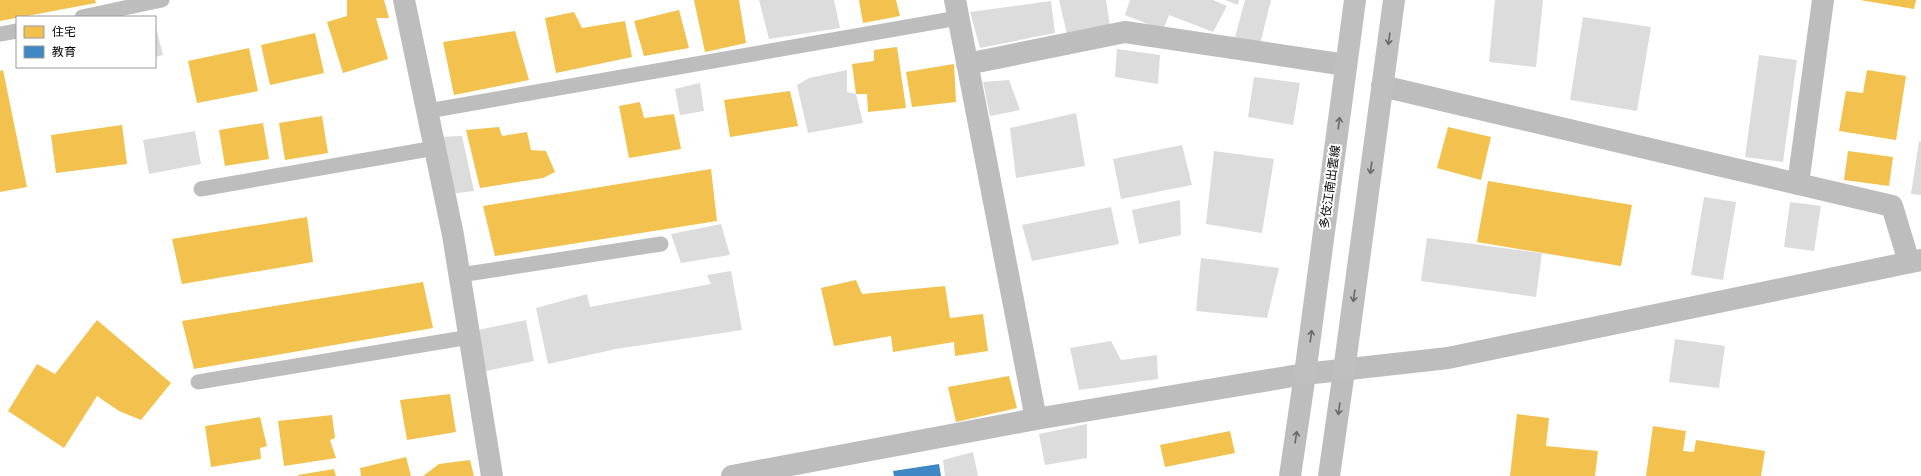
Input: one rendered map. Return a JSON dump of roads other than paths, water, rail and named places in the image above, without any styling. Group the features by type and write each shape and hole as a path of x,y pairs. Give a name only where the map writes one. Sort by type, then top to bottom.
{"main road":[{"name":"多伎江南出雲線","path":"1306,374 1355,0"},
{"path":"1344,371 1394,0"}],"street":[{"path":"404,0 428,111 460,275 492,476"},
{"path":"1798,184 1823,0"},
{"path":"957,9 1036,419"},
{"path":"967,64 1125,32 1346,65"},
{"path":"732,476 788,470 1036,419 1306,374 1344,371 1448,358 1915,261 1892,206 1382,86"},
{"path":"1329,476 1344,371"},
{"path":"1290,476 1306,374"}],"lane":[{"path":"87,16 162,0"},
{"path":"428,111 957,9"},
{"path":"0,34 16,31"},
{"path":"201,189 435,148"},
{"path":"460,275 661,244"},
{"path":"198,382 470,337"}]}
